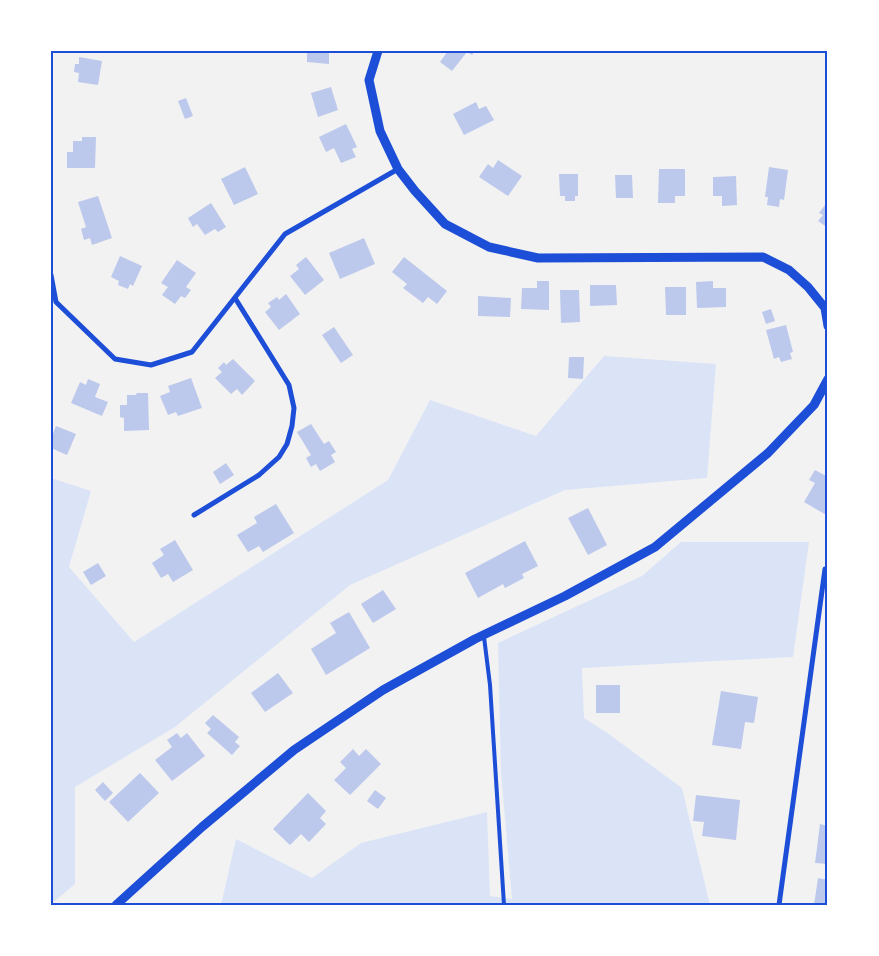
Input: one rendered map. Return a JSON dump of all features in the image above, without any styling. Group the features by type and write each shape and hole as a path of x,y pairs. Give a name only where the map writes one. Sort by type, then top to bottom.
{"street":[{"path":"378,51 369,80 380,131 398,169 445,224 489,247 538,258 763,257 790,270 808,287 825,308 828,326"},
{"path":"51,275 56,302 115,359 152,365 192,352 285,234 398,169"},
{"path":"194,515 259,475 279,457 287,444 292,426 294,408 289,385 235,298"},
{"path":"116,905 202,827 294,750 383,690 483,635 565,596 655,547 768,454 814,405 828,379"},
{"path":"779,905 825,569"}],"lane":[{"path":"483,635 490,685 504,905"}],"shaded area":[{"path":"604,356 716,364 707,478 565,490 350,585 175,727 75,787 75,884 51,904 51,478 91,491 69,567 134,642 388,480 430,400 536,436"},
{"path":"681,542 809,542 793,657 582,668 584,718 682,788 710,905 221,905 236,839 312,878 361,843 487,812 490,896 512,899 501,773 498,643 642,576"}],"building":[{"path":"307,51 329,51 329,64 307,62"},
{"path":"448,51 475,51 472,55 467,52 452,71 440,62"},
{"path":"79,57 102,61 98,85 78,82 79,73 74,72 75,64 79,64"},
{"path":"331,87 338,110 318,117 311,93"},
{"path":"186,98 193,116 185,119 178,101"},
{"path":"476,102 479,109 486,106 494,120 464,135 453,114"},
{"path":"346,124 357,147 352,149 356,157 341,163 334,148 326,152 319,137"},
{"path":"82,137 96,137 95,168 67,168 67,152 73,152 73,141 82,141"},
{"path":"498,160 522,176 508,196 479,177 488,164 493,168"},
{"path":"245,167 258,194 234,205 221,179"},
{"path":"769,167 788,170 784,200 780,199 779,207 767,205 768,197 765,197"},
{"path":"659,169 685,169 685,196 675,196 675,203 658,203"},
{"path":"559,174 578,174 578,196 575,196 575,201 565,201 565,196 560,196"},
{"path":"615,175 632,175 633,198 616,198"},
{"path":"736,176 737,205 722,206 722,196 713,196 713,177"},
{"path":"98,196 112,238 92,245 90,238 84,240 81,229 86,227 78,202"},
{"path":"828,201 828,228 818,221 823,215 819,213"},
{"path":"211,203 226,227 218,232 215,229 205,235 197,224 193,227 188,218"},
{"path":"364,238 375,264 340,279 329,253"},
{"path":"120,256 142,266 133,286 130,284 128,289 118,285 119,281 111,277"},
{"path":"306,257 324,280 305,295 290,276 299,269 296,265"},
{"path":"404,257 447,291 437,304 428,297 423,303 403,288 407,284 392,272"},
{"path":"177,260 196,273 186,287 191,290 185,298 181,296 175,304 162,295 168,287 161,283"},
{"path":"537,281 549,281 549,310 521,309 522,288 537,288"},
{"path":"713,281 713,288 726,288 726,307 697,308 696,282"},
{"path":"590,285 616,285 617,305 590,306"},
{"path":"665,287 686,287 686,315 666,315"},
{"path":"560,290 579,290 580,322 561,323"},
{"path":"286,294 300,314 279,330 265,312 271,307 268,303 277,297 279,300"},
{"path":"478,296 511,298 510,317 478,316"},
{"path":"771,309 775,321 766,324 762,312"},
{"path":"786,325 793,352 790,353 792,359 781,362 779,357 774,359 766,330"},
{"path":"334,327 353,355 341,363 322,335"},
{"path":"569,357 584,357 583,379 568,378"},
{"path":"233,359 255,381 242,395 237,389 231,394 215,378 222,372 218,368 224,362 226,365"},
{"path":"191,378 202,408 178,416 176,412 168,415 160,396 170,392 168,386"},
{"path":"88,379 100,384 95,397 108,402 102,416 71,403 80,382 86,385"},
{"path":"137,393 148,393 149,430 124,431 124,418 120,417 120,405 127,405 127,395 136,395"},
{"path":"311,424 324,444 329,441 336,452 331,455 335,462 320,471 316,464 311,467 306,458 311,455 297,432"},
{"path":"56,426 76,434 67,455 51,448 51,439"},
{"path":"226,463 234,475 220,484 213,472"},
{"path":"815,470 828,477 828,516 804,502 815,483 809,480"},
{"path":"276,504 294,533 263,552 259,546 248,552 237,535 257,523 254,517"},
{"path":"588,508 607,545 588,555 568,518"},
{"path":"175,540 193,570 173,582 168,574 161,578 152,563 164,555 160,549"},
{"path":"525,541 538,566 522,574 524,578 505,588 503,584 478,598 465,573"},
{"path":"98,563 106,576 91,585 83,572"},
{"path":"383,590 396,609 373,623 361,604"},
{"path":"349,612 370,648 326,675 311,649 336,633 330,623"},
{"path":"278,673 293,693 265,712 251,693"},
{"path":"596,685 620,685 620,713 596,713"},
{"path":"721,691 758,697 754,723 745,722 741,749 712,745"},
{"path":"213,715 239,737 235,742 240,746 232,755 207,733 211,729 205,723"},
{"path":"177,733 181,738 187,733 205,756 172,781 155,760 172,747 167,740"},
{"path":"353,749 359,756 366,749 381,764 350,795 334,780 346,768 340,762"},
{"path":"140,773 159,793 128,822 109,802"},
{"path":"103,782 113,793 105,801 95,790"},
{"path":"375,790 386,798 378,809 367,801"},
{"path":"308,793 326,811 320,818 326,824 309,842 301,834 290,845 273,829"},
{"path":"696,795 740,800 736,840 702,836 704,822 693,821"},
{"path":"820,824 828,826 828,864 815,863"},
{"path":"818,878 828,880 828,905 814,905"}]}
